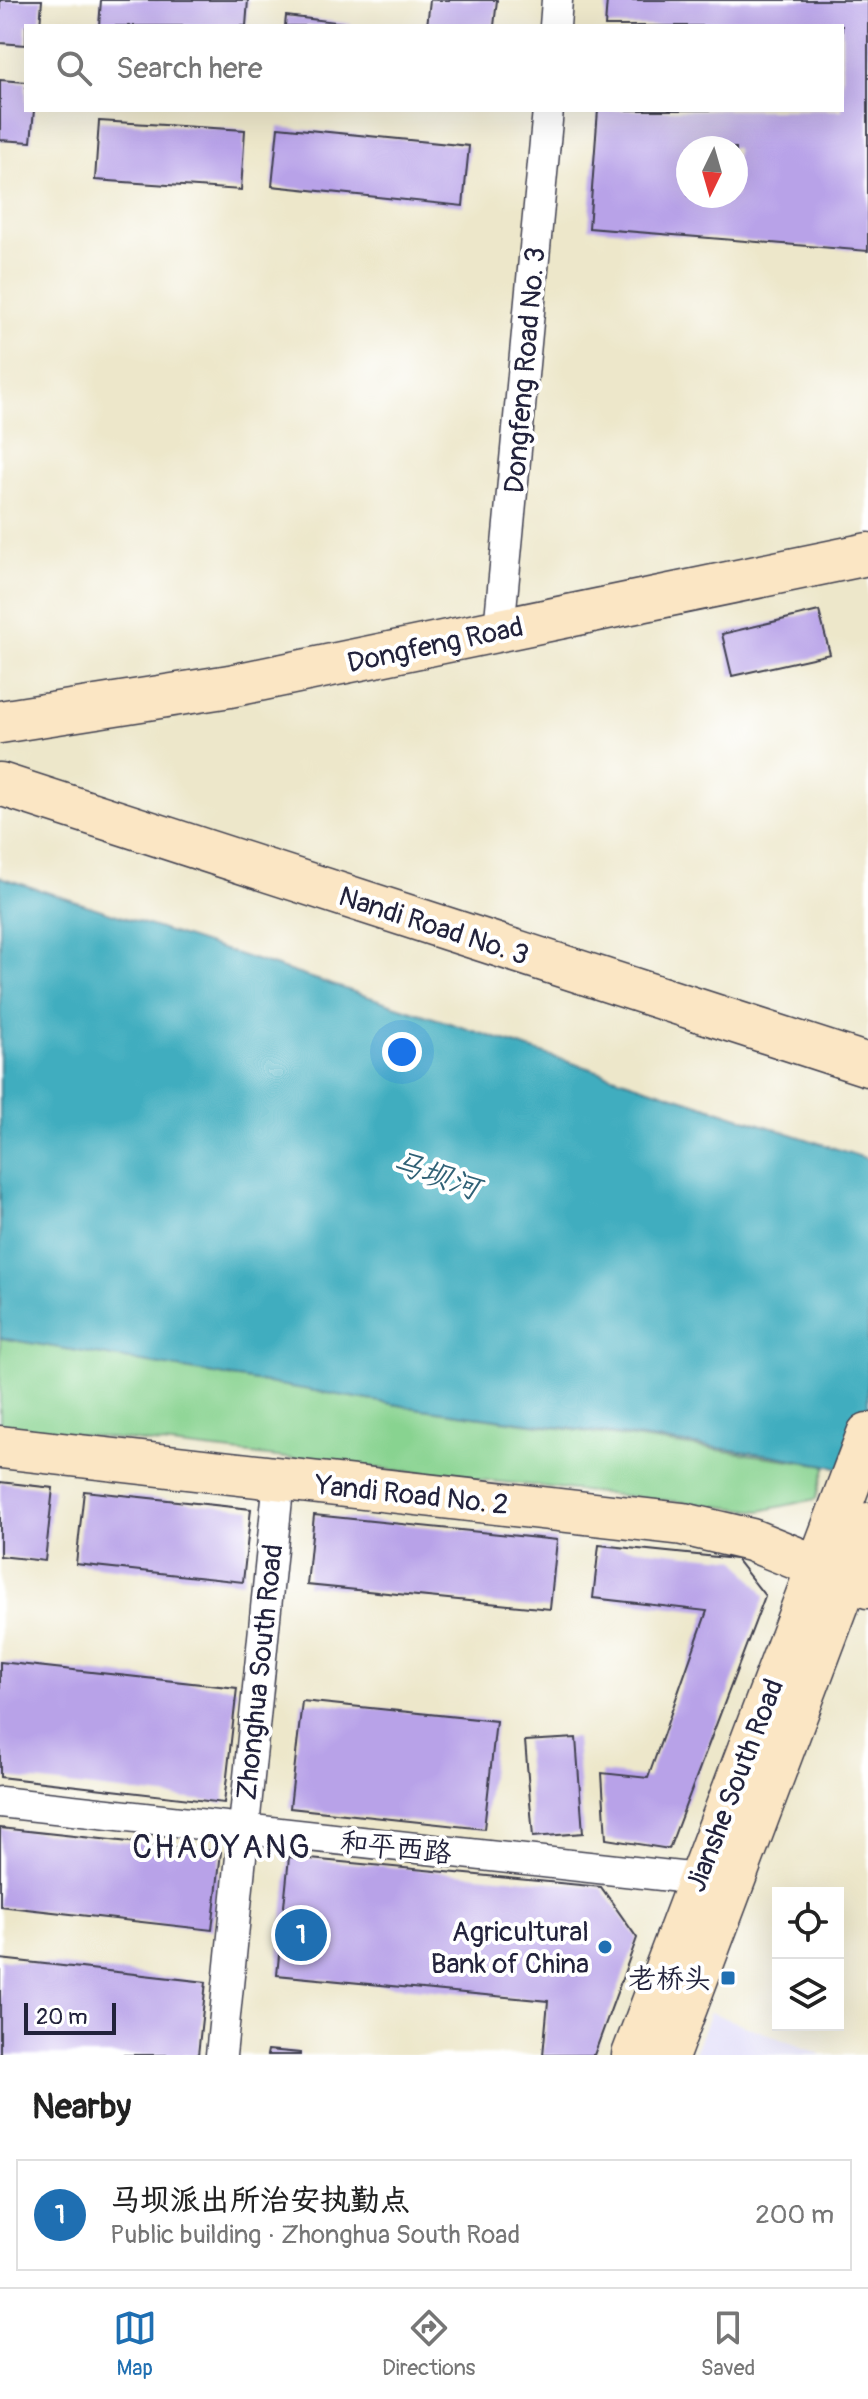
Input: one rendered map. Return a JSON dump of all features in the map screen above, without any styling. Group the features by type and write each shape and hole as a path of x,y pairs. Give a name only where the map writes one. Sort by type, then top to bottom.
{"main road":[{"name":"Dongfeng Road","path":"0,722 230,686 868,554"},
{"name":"Nandi Road No. 3","path":"0,784 868,1065"},
{"name":"Jianshe South Road","path":"668,2055 845,1577 868,1434"},
{"name":"Yandi Road No. 2","path":"0,1447 717,1529 845,1577"},
{"name":"Jianshe South Road","path":"633,2055 698,1879 845,1577"}],"street":[{"path":"555,24 557,0"},
{"name":"Dongfeng Road No. 3","path":"499,630 548,112"},
{"name":"Zhonghua South Road","path":"221,2055 279,1479"},
{"name":"和平西路","path":"0,1802 698,1879"}],"shaded area":[{"path":"710,2012 823,2055 694,2055"}],"green space":[{"path":"0,1338 422,1409 826,1465 816,1499 760,1511 0,1426"}],"water":[{"name":"马坝河","path":"0,877 868,1159 868,1478 826,1465 771,1455 422,1409 0,1338"}],"building":[{"path":"0,0 42,0 40,24 24,24 24,45 0,43"},
{"path":"101,0 248,0 246,24 99,24"},
{"path":"430,0 497,0 494,24 427,24"},
{"path":"607,0 868,0 868,251 589,228 598,112 844,112 844,24 605,24"},
{"path":"286,16 351,24 285,24"},
{"path":"0,80 24,82 24,112 34,112 31,142 0,140"},
{"path":"99,121 245,130 241,190 95,180"},
{"path":"278,127 469,146 463,206 272,186"},
{"path":"819,611 830,654 732,676 722,634"},
{"path":"0,1482 53,1488 45,1561 0,1556"},
{"path":"84,1491 251,1509 243,1582 76,1564"},
{"path":"314,1515 557,1540 550,1609 307,1585"},
{"path":"599,1545 736,1559 765,1596 669,1849 606,1839 602,1773 648,1778 707,1611 593,1598"},
{"path":"0,1662 237,1688 224,1803 0,1777"},
{"path":"302,1701 496,1721 484,1829 290,1808"},
{"path":"576,1738 583,1833 533,1837 525,1741"},
{"path":"0,1828 221,1852 212,1930 0,1906"},
{"path":"289,1857 601,1887 637,1938 594,2055 543,2055 548,2001 277,1975"},
{"path":"0,1959 206,1982 198,2055 0,2055"},
{"path":"268,2050 300,2053 300,2055 267,2055"}],"place":[{"name":"马坝派出所治安执勤点","path":"301,1935"},
{"name":"Agricultural Bank of China","path":"605,1947"},
{"name":"老桥头","path":"728,1978"}],"district":[{"name":"CHAOYANG","path":"222,1847"}]}
